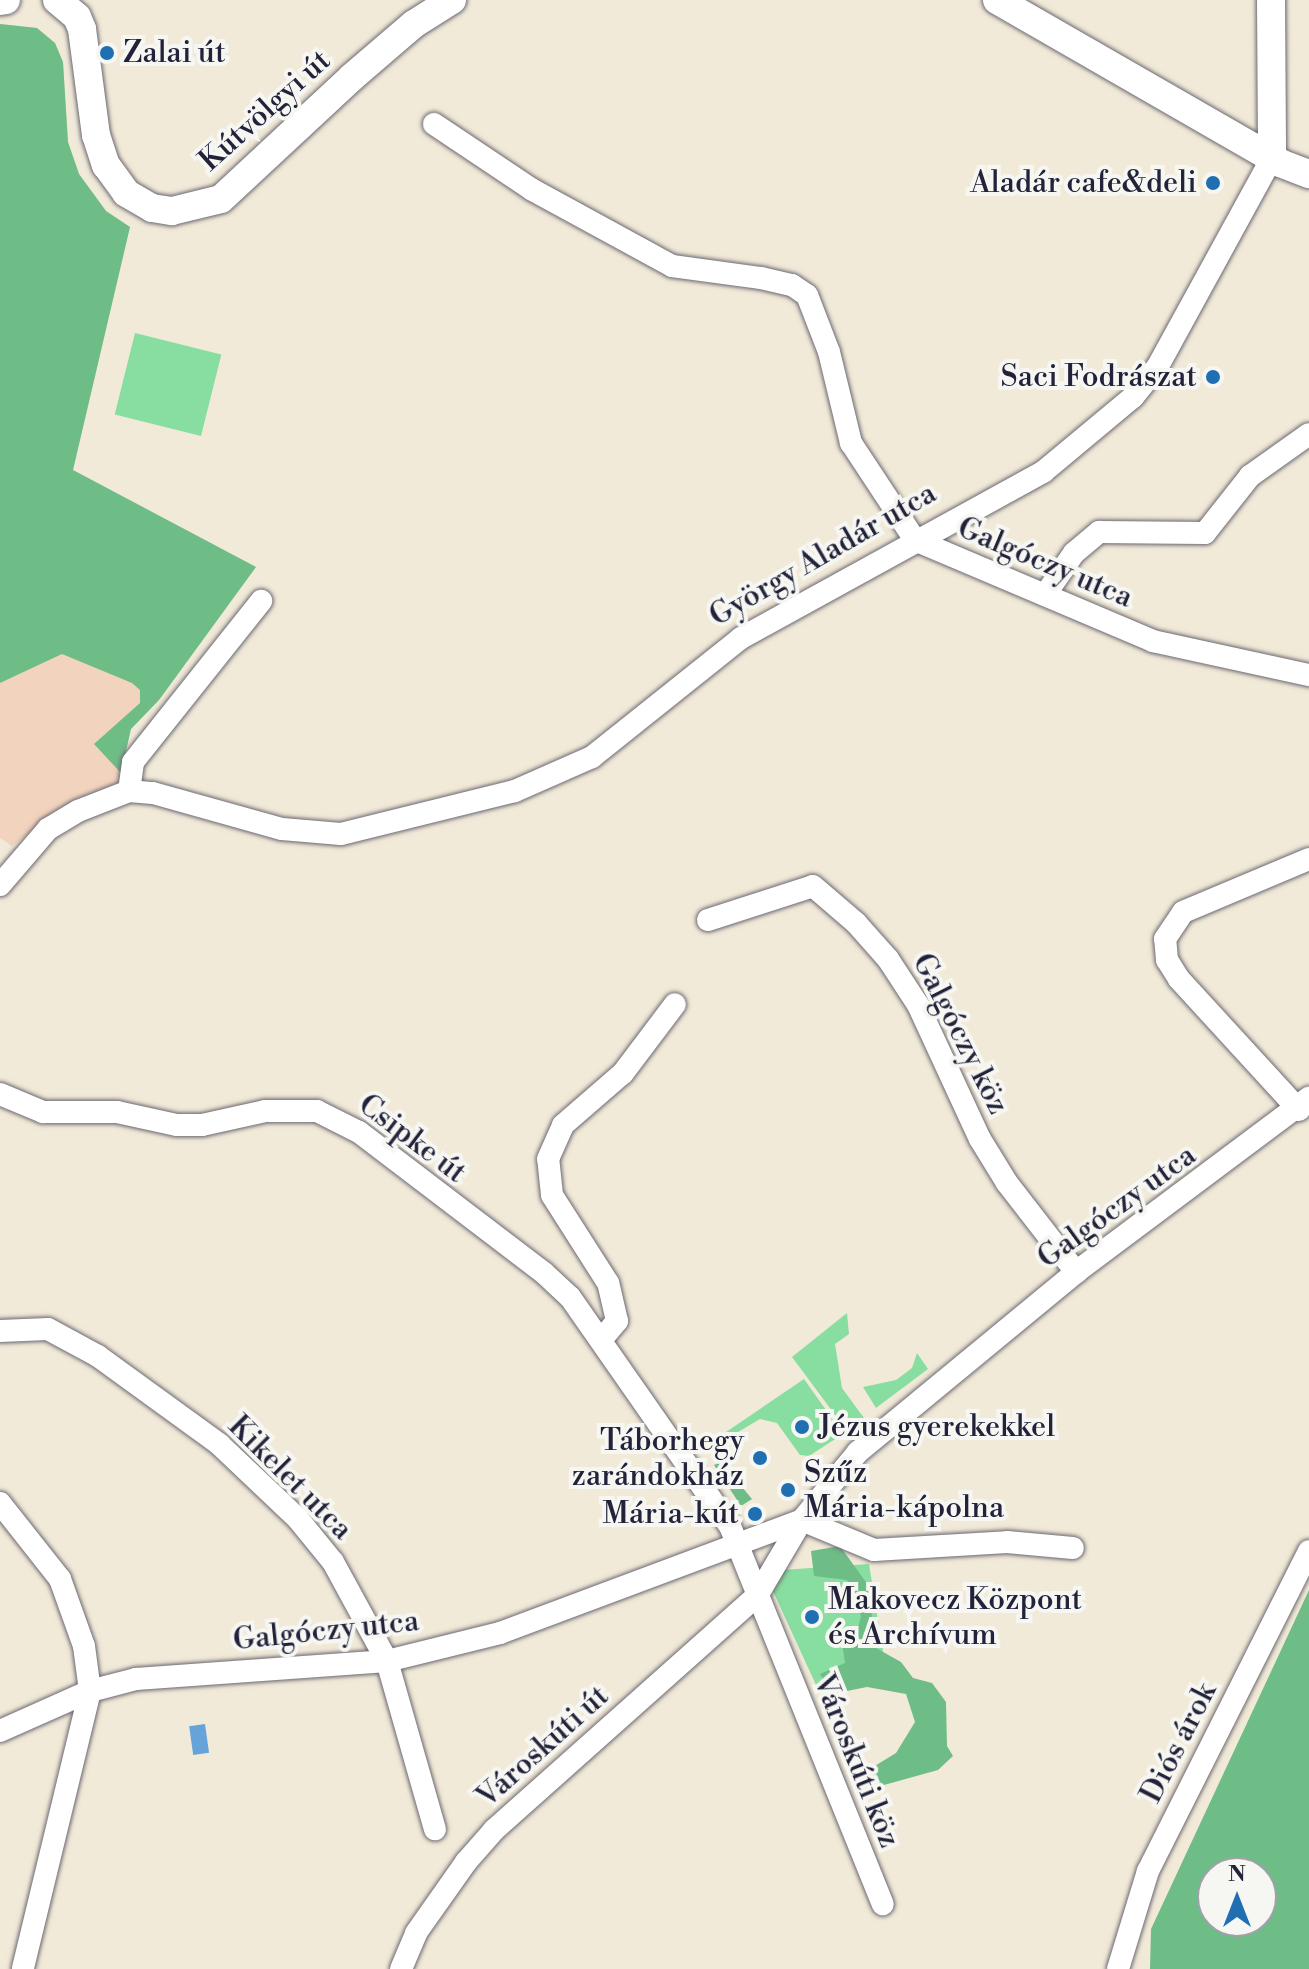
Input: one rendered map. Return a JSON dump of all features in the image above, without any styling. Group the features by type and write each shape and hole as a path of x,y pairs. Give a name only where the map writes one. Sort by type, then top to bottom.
{"street":[{"path":"0,1 6,0"},
{"name":"Kútvölgyi út","path":"57,0 77,17 82,29 96,135 106,165 126,193 152,208 172,211 221,199 351,78 414,24 452,0"},
{"path":"997,0 1272,158 1309,174"},
{"name":"György Aladár utca","path":"129,791 316,834 380,828 515,791 592,757 741,638 1043,472 1133,397 1158,366 1272,158 1271,0"},
{"name":"Galgóczy utca","path":"434,124 531,189 672,266 761,278 792,285 807,295 829,352 851,443 915,540 1153,641 1309,675"},
{"path":"1045,595 1074,553 1099,532 1205,533 1250,476 1309,434"},
{"path":"0,885 48,829 78,811 129,791 133,762 261,601"},
{"name":"Galgóczy utca","path":"0,1731 90,1691 136,1679 387,1661 500,1633 802,1520 858,1452 1076,1272 1304,1104 1179,979 1167,960 1165,939 1183,912 1309,859"},
{"name":"Galgóczy köz","path":"708,920 813,886 856,923 888,959 918,1005 980,1139 1007,1183 1076,1272"},
{"path":"601,1340 617,1321 608,1283 552,1195 548,1159 563,1125 623,1073 675,1004"},
{"name":"Csipke út","path":"0,1094 43,1112 117,1112 177,1125 292,1108 334,1117 544,1273 570,1297 730,1526 737,1545"},
{"name":"Kikelet utca","path":"0,1331 30,1326 67,1337 219,1444 298,1519 333,1562 387,1661 435,1829"},
{"path":"0,1503 44,1553 66,1593 84,1646 90,1691 23,1969"},
{"path":"802,1520 874,1550 1007,1542 1073,1548"},
{"name":"Városkúti út","path":"401,1969 416,1933 494,1830 757,1596 802,1520"},
{"name":"Városkúti köz","path":"737,1545 883,1904"},
{"name":"Diós árok","path":"1118,1969 1148,1871 1309,1551"}],"shaded area":[{"path":"0,24 37,28 55,43 63,62 68,142 79,174 106,211 130,227 73,470 256,567 159,700 131,729 121,762 121,784 67,804 12,846 0,838"}],"green space":[{"path":"0,24 37,28 55,43 63,62 68,142 79,174 106,211 130,227 73,470 256,567 159,700 131,729 121,773 94,744 140,703 140,690 132,683 62,654 0,683"},
{"path":"135,333 221,355 201,436 115,415"},
{"path":"847,1313 849,1334 835,1344 842,1388 864,1418 847,1431 792,1357"},
{"path":"917,1353 928,1369 876,1408 863,1387 896,1380 912,1368"},
{"path":"804,1379 843,1434 809,1456 800,1455 777,1423 760,1419 701,1454 698,1451"},
{"path":"721,1462 752,1499 741,1506 714,1465"},
{"path":"840,1546 868,1585 876,1648 901,1662 913,1678 932,1683 946,1702 947,1746 953,1756 938,1770 866,1790 860,1775 896,1753 915,1722 906,1694 867,1687 832,1694 820,1674 845,1663 841,1636 858,1628 861,1616 847,1580 814,1576 811,1551"},
{"path":"869,1564 885,1664 816,1685 772,1589 782,1570"},
{"path":"1309,1590 1309,1969 1150,1969 1151,1929"}],"water":[{"path":"205,1724 209,1753 193,1755 189,1726"}],"place":[{"name":"Zalai út","path":"107,53"},
{"name":"Aladár cafe&deli","path":"1213,183"},
{"name":"Saci Fodrászat","path":"1213,377"},
{"name":"Jézus gyerekekkel","path":"802,1427"},
{"name":"Táborhegy zarándokház","path":"760,1458"},
{"name":"Szűz Mária-kápolna","path":"788,1490"},
{"name":"Mária-kút","path":"755,1514"},
{"name":"Makovecz Központ és Archívum","path":"812,1617"}]}
